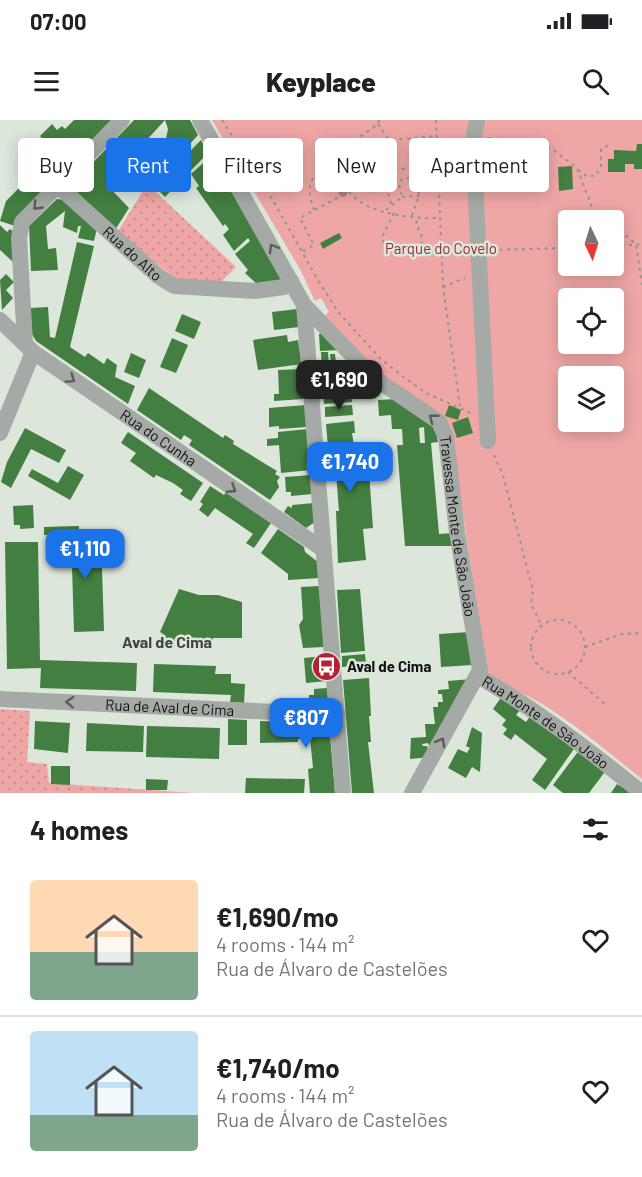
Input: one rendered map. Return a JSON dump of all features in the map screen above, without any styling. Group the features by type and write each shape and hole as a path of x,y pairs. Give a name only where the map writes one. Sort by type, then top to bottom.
{"street":[{"path":"94,148 122,120"},
{"path":"200,120 304,305 343,793"},
{"path":"474,138 477,120"},
{"path":"0,433 29,348 20,229 28,215 50,192"},
{"name":"Rua do Alto","path":"65,192 158,276 174,286 268,290 285,286 291,281"},
{"path":"475,192 488,441"},
{"name":"Travessa Monte de São João","path":"304,305 373,376 439,422 446,437 457,532 480,663 478,676"},
{"name":"Rua do Cunha","path":"0,320 29,348 324,550"},
{"path":"412,793 478,676"},
{"name":"Rua Monte de São João","path":"478,676 522,701 583,745 642,793"},
{"name":"Rua de Aval de Cima","path":"0,699 338,715"}],"path":[{"path":"222,120 274,202 339,313 380,358 426,393 460,406 472,414 485,413"},
{"path":"359,138 379,122 389,140 437,136 436,120"},
{"path":"549,148 588,177 596,175 601,167 601,148 611,144"},
{"path":"577,168 593,210"},
{"path":"314,210 309,190 310,183 315,177"},
{"path":"402,197 399,183 402,179 414,178 418,181 420,196 411,218"},
{"path":"302,252 314,245 300,219 348,192 363,202 411,218 441,218"},
{"path":"387,192 392,207"},
{"path":"440,192 443,287 460,406"},
{"path":"385,210 392,207 402,197 420,196"},
{"path":"394,213 382,237 384,243 396,250 414,250 422,245 421,233 416,225 417,219"},
{"path":"624,234 636,244 642,285"},
{"path":"624,245 642,243"},
{"path":"477,250 558,248"},
{"path":"443,287 463,278 478,277"},
{"path":"314,285 319,282"},
{"path":"488,441 503,475 533,591 531,604 542,626"},
{"path":"554,621 571,624 583,638 585,647 581,662 568,672 550,673 536,663 531,645 533,637 542,626 554,621"},
{"path":"585,647 622,634 642,633"},
{"path":"568,672 608,706"}],"green space":[{"name":"Parque do Covelo","path":"212,120 642,120 642,779 568,721 535,700 499,682 487,671 450,430 373,371 324,316 329,312 321,298 315,301 301,271 254,192 303,192 303,138 223,138"},
{"path":"142,192 156,192 236,267 222,281 179,281 117,233"},
{"path":"0,709 30,711 27,762 47,764 49,783 194,793 0,793"}],"building":[{"path":"74,120 117,120 94,144 94,138 42,138 40,136 52,124 57,130 62,126 65,129"},
{"path":"134,120 165,120 149,138 117,138"},
{"path":"165,120 190,120 198,135 191,143 191,138 166,138 168,129"},
{"path":"201,140 203,158 191,170 191,150"},
{"path":"637,144 642,144 642,169 634,169 634,164 625,164 625,172 608,172 608,159 614,159 614,150 636,151"},
{"path":"106,149 106,192 114,192 129,208 115,230 77,192 94,192 94,161"},
{"path":"203,163 203,192 232,192 283,280 261,288 245,273 248,270 235,254 250,241 248,238 234,251 223,235 229,229 225,224 223,226 196,188 199,186 191,174"},
{"path":"572,166 573,189 559,191 558,167"},
{"path":"18,189 18,192 48,192 15,226 0,221 6,201"},
{"path":"160,192 170,192 165,197"},
{"path":"57,199 65,200 97,228 94,241 78,238 81,226 78,226 77,233 63,227 65,211 46,226 48,249 56,248 58,270 31,271 29,226"},
{"path":"0,225 7,232 10,229 15,233 13,262 0,250"},
{"path":"339,233 342,238 323,249 320,243"},
{"path":"77,242 94,246 70,347 85,357 88,353 104,364 107,358 117,365 115,377 135,386 128,404 36,341 32,334 30,308 48,307 50,337 55,338"},
{"path":"6,274 14,282 6,290 13,298 2,310 0,280"},
{"path":"297,309 299,327 274,330 272,312"},
{"path":"182,314 201,322 194,339 175,331"},
{"path":"324,333 340,350 320,351 319,334"},
{"path":"287,335 288,342 298,340 302,364 258,370 253,340"},
{"path":"172,338 188,345 176,373 160,367"},
{"path":"321,352 328,352 329,365 335,367 336,381 349,380 352,402 324,404"},
{"path":"131,353 146,360 139,378 124,372"},
{"path":"330,354 335,354 336,363 331,364"},
{"path":"302,369 303,399 274,401 274,394 279,394 278,370"},
{"path":"149,388 223,438 225,435 234,441 233,444 277,471 275,474 280,477 277,481 279,487 270,500 189,445 192,440 184,435 181,440 137,410"},
{"path":"396,399 435,426 438,442 431,443 439,534 453,533 455,546 405,546 397,445 403,445 402,429 392,429 391,415 379,416 378,400","holes":["424,427 425,443 420,443 419,428"]},
{"path":"306,405 307,427 279,429 279,426 269,427 269,408"},
{"path":"352,405 353,415 325,417 325,407"},
{"path":"449,405 461,410 458,420 445,416"},
{"path":"468,417 473,433 457,438 452,423"},
{"path":"354,421 355,433 352,433 356,458 368,458 373,528 363,529 366,560 338,563 336,511 339,511 334,447 328,447 326,424"},
{"path":"25,428 66,450 59,463 31,449 11,488 1,482 7,462"},
{"path":"308,429 311,470 281,473 279,445 267,446 267,439 278,438 278,432"},
{"path":"128,432 203,483 191,501 180,494 183,490 173,483 156,475 154,478 130,461 136,453 121,443"},
{"path":"68,466 84,475 70,500 28,476 32,469 58,483"},
{"path":"311,475 313,494 291,496 291,492 286,492 285,477"},
{"path":"210,486 224,495 226,492 271,523 254,548 246,543 253,534 215,508 208,517 199,510 203,504 200,502"},
{"path":"314,503 315,522 306,528 284,512 288,506 292,508 292,505"},
{"path":"33,505 34,528 20,529 20,525 14,525 13,506"},
{"path":"79,526 79,539 101,538 104,631 74,632 71,534 44,535 44,527"},
{"path":"278,529 304,547 305,552 318,562 319,578 288,580 288,574 261,553"},
{"path":"5,542 38,542 40,660 137,663 136,691 40,688 41,668 7,669"},
{"path":"320,586 324,647 303,648 299,625 303,619 301,587"},
{"path":"179,589 199,595 218,595 242,602 242,638 213,638 213,644 187,645 187,637 178,637 178,648 163,643 163,634 160,632"},
{"path":"360,589 365,651 341,653 337,590"},
{"path":"470,632 472,665 441,667 439,634"},
{"path":"365,654 366,665 342,667 342,656"},
{"path":"325,656 327,681 306,683 304,658"},
{"path":"154,664 216,666 215,674 231,674 231,683 245,684 244,703 230,702 231,695 153,692"},
{"path":"369,678 371,742 368,742 374,793 352,793 343,680"},
{"path":"471,679 429,746 428,743 422,744 427,746 431,757 410,759 411,738 426,737 425,724 435,724 433,707 438,707 438,702 443,702 442,694 438,694 438,690 449,689 448,681"},
{"path":"327,688 329,707 309,708 309,695 314,695 314,689"},
{"path":"502,696 521,709 516,715 526,722 531,715 576,746 545,790 532,780 547,759 515,734 511,740 503,734 507,729 502,725 506,720 493,709"},
{"path":"228,719 247,720 247,745 228,745"},
{"path":"35,721 70,723 68,753 34,749"},
{"path":"260,721 329,723 335,793 310,793 308,769 313,768 310,738 298,739 298,742 260,743"},
{"path":"87,723 144,726 143,752 86,751"},
{"path":"147,726 220,728 219,759 146,757"},
{"path":"472,727 482,733 480,772 472,767 466,778 448,768 458,749 467,753 470,748 466,746"},
{"path":"580,749 607,769 589,793 563,793 553,785"},
{"path":"51,766 70,766 70,785 51,784"},
{"path":"246,778 305,779 304,793 245,793"},
{"path":"146,779 168,780 167,790 146,790"},
{"path":"617,784 632,793 611,793"}],"place":[{"name":"Aval de Cima","path":"326,666"}],"district":[{"name":"Aval de Cima","path":"167,641"}]}
